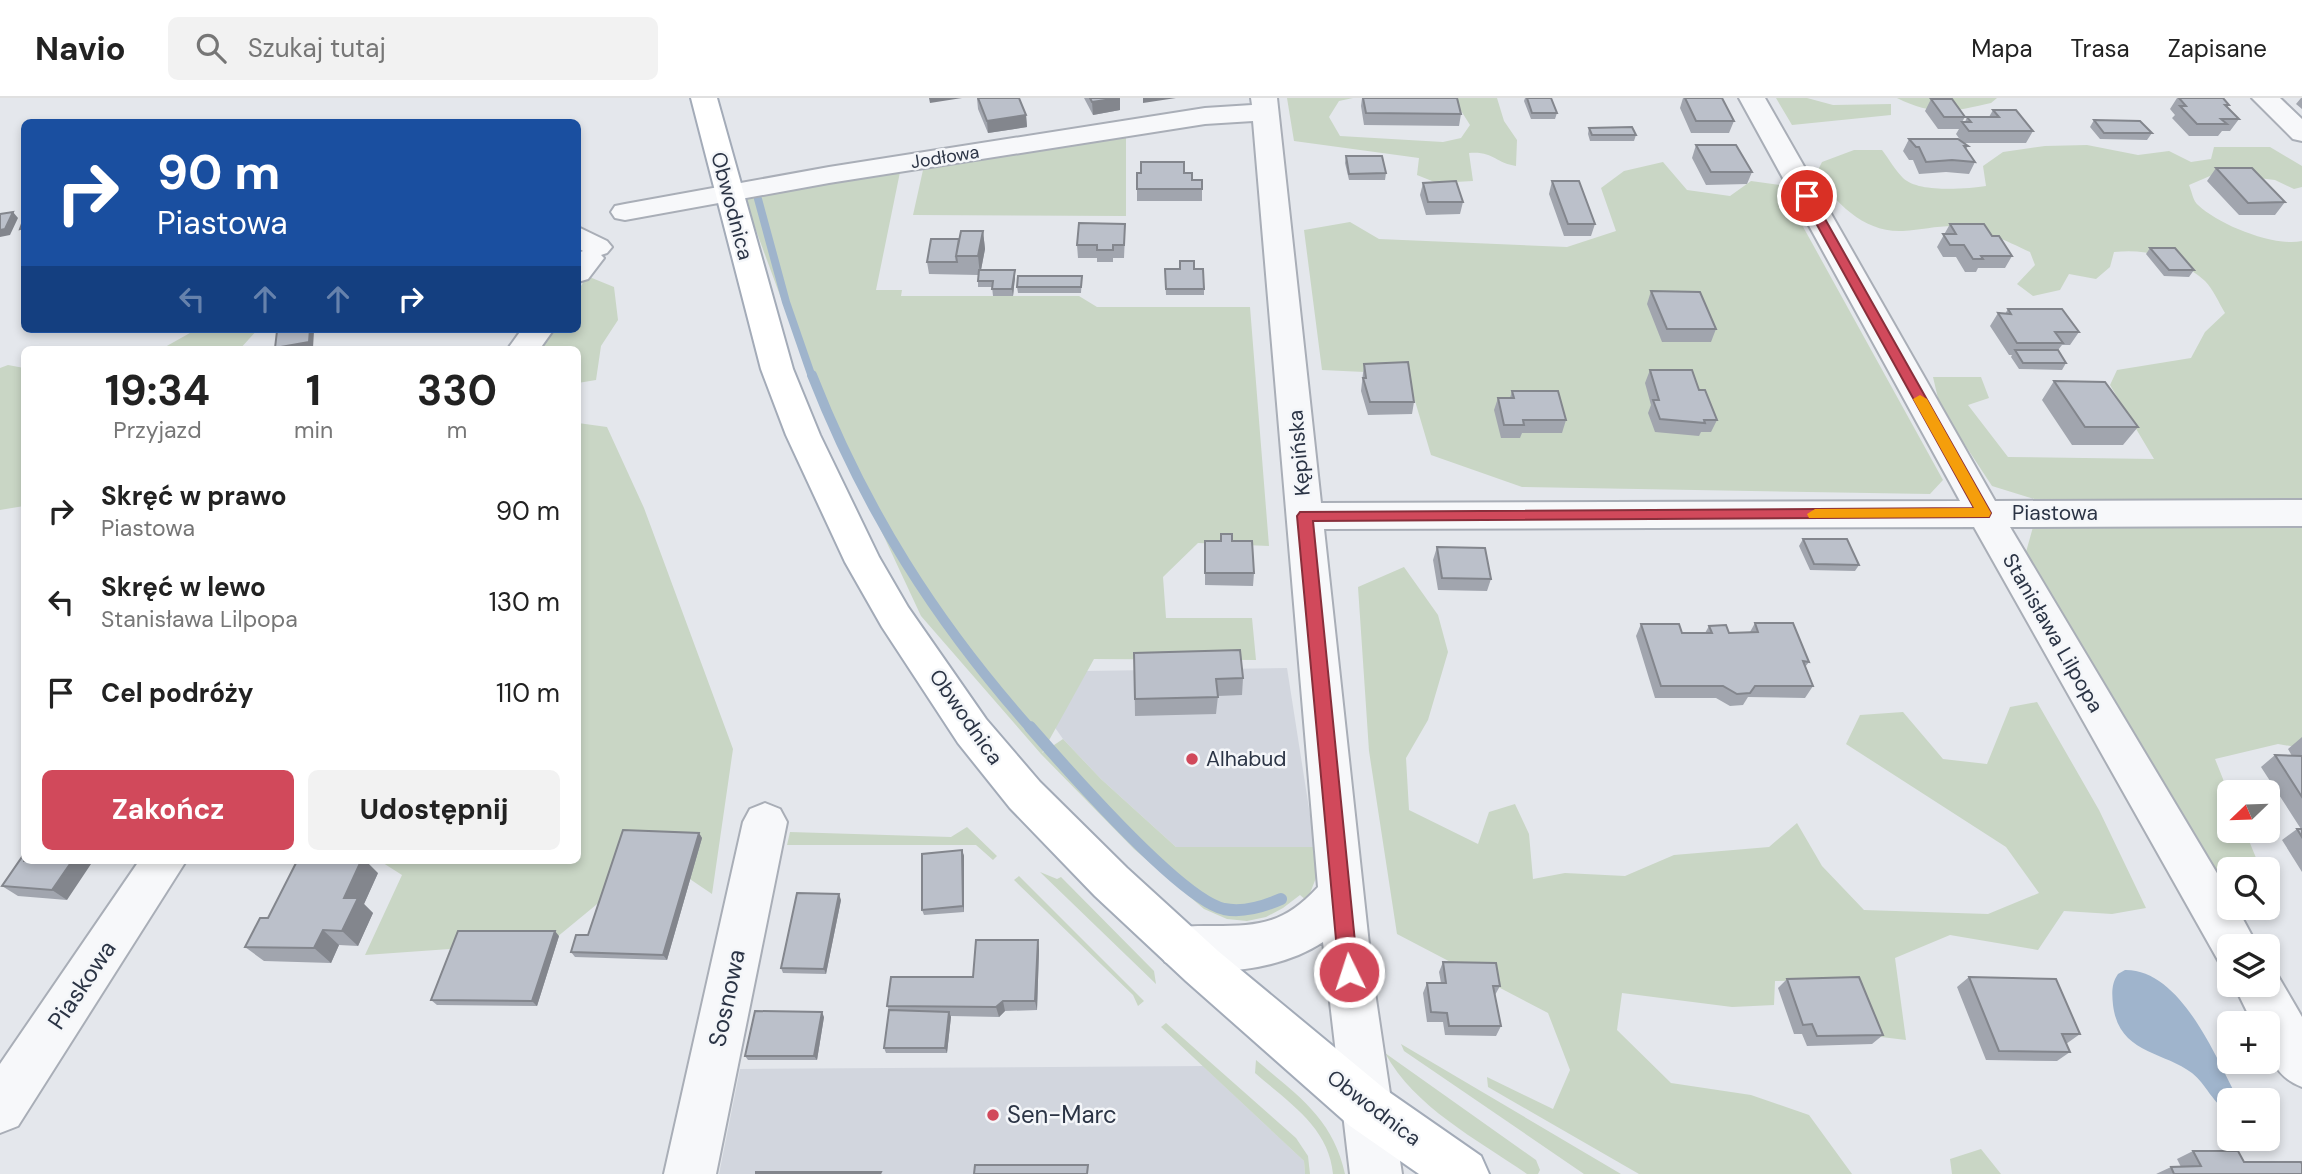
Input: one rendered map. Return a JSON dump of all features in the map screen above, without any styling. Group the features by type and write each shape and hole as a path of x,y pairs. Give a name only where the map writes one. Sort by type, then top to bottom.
{"main road":[{"name":"Obwodnica","path":"704,98 777,369 799,424 835,508 895,617 972,731 1011,780 1111,882 1181,947 1368,1108 1463,1174"}],"street":[{"name":"Stanisława Lilpopa","path":"1752,98 1984,513 2227,934"},
{"path":"2264,98 2302,133"},
{"name":"Jodłowa","path":"625,212 728,192 1265,105"},
{"name":"Kępińska","path":"1265,105 1352,996 1376,1174"},
{"name":"Piastowa","path":"1305,516 2302,513"},
{"name":"Sosnowa","path":"690,1174 765,822"},
{"name":"Piaskowa","path":"0,1108 162,864"},
{"path":"1181,947 1260,947 1283,942 1317,920 1342,892"},
{"path":"2264,997 2302,1063"}],"shaded area":[{"name":"Alhabud","path":"1287,668 1315,847 1176,847 1101,779 1063,739 1016,672"},
{"name":"Sen-Marc","path":"1203,1066 1304,1161 1305,1174 719,1174 740,1069"}],"green space":[{"path":"1287,98 1353,98 1339,101 1329,117 1340,136 1443,142 1461,138 1470,125 1458,106 1427,98 1497,98 1504,121 1517,140 1516,166 1489,155 1469,153 1473,181 1437,183 1417,175 1419,158 1294,141"},
{"path":"1776,98 1807,98 1833,105 1891,104 1891,115 1792,125"},
{"path":"1897,98 1997,98 1991,103 1943,111 1922,108"},
{"path":"1126,136 1126,216 913,215 923,170"},
{"path":"2087,145 2138,155 2169,151 2191,162 2211,159 2214,147 2270,147 2302,166 2302,187 2294,189 2275,180 2217,173 2189,185 2198,205 2233,227 2262,238 2302,241 2302,500 2044,502 1992,486 1940,407 1933,377 1981,377 1989,398 1968,405 2008,457 2154,459 2110,385 2117,370 2191,358 2205,332 2225,313 2216,296 2205,281 2185,266 2151,253 2127,251 2114,252 2110,267 2096,279 2069,274 2060,290 2033,296 2017,284 2035,265 2030,252 1993,235 1963,227 1903,231 1876,227 1852,214 1816,174 1822,162 1854,150 1882,150 1900,175 1910,183 1943,189 1977,187 1986,186 1983,166 2003,152 2045,146"},
{"path":"1663,162 1687,190 1730,196 1751,181 1780,185 1943,480 1930,494 1522,487 1431,455 1407,374 1322,370 1304,230 1350,222 1379,239 1567,247 1616,231 1601,188 1624,171"},
{"path":"900,172 876,290 902,290 901,296 1079,296 1097,307 1250,307 1269,546 1198,543 1163,577 1166,618 1252,618 1256,660 1094,659 1042,753 1063,739 1101,779 1176,847 1315,847 1321,865 1307,901 1300,895 1266,917 1247,921 1227,919 1204,909 1134,849 1041,754 921,616 812,382 744,198"},
{"path":"587,276 614,287 618,320 601,346 596,380 581,382 581,346 543,346 551,333 581,333 581,286"},
{"path":"190,333 254,333 243,346 167,346"},
{"path":"8,365 21,367 21,506 0,510 0,368"},
{"path":"581,423 607,427 644,508 733,749 712,894 678,871 602,900 551,942 365,955 402,875 385,864 581,864"},
{"path":"2302,525 2302,748 2278,744 2215,759 2223,780 2217,780 2217,844 2250,844 2256,857 2217,857 2217,873 2026,552 2033,527"},
{"path":"1404,567 1438,615 1448,652 1428,720 1406,758 1409,810 1478,844 1489,812 1515,804 1529,834 1533,879 1565,873 1625,876 1674,855 1769,847 1797,823 1822,866 1864,910 1988,914 2039,893 2006,847 1846,744 1860,715 1903,712 1943,759 1987,764 2010,707 2037,702 2099,810 2146,908 2112,914 2064,911 2038,950 1950,935 1895,958 1906,1040 1873,1036 1849,980 1775,981 1774,1005 1732,1007 1622,993 1617,1030 1671,1083 1751,1095 1809,1115 1852,1174 1639,1174 1488,1087 1487,1077 1553,1109 1570,1070 1548,1013 1397,934 1369,751 1358,587"},
{"path":"967,827 997,856 993,860 976,845 787,845 790,832 951,837"},
{"path":"1040,872 1057,879 1061,877 1154,971 1156,984"},
{"path":"1019,876 1144,1001 1138,1006 1133,995 1014,880"},
{"path":"1166,1023 1296,1138 1308,1156 1310,1174 1305,1174 1304,1161 1161,1027"},
{"path":"1401,1044 1621,1174 1584,1174 1404,1051"},
{"path":"1385,1053 1536,1160 1540,1170 1538,1174 1527,1174 1448,1121 1413,1090"},
{"path":"1256,1060 1299,1097 1322,1123 1332,1137 1345,1174 1333,1174 1324,1142 1293,1105 1255,1073"},
{"path":"1981,1149 2001,1174 1952,1174 1950,1159"}],"water":[{"path":"2125,970 2145,974 2163,984 2180,1000 2217,1059 2217,1074 2225,1074 2232,1088 2217,1088 2217,1103 2192,1073 2144,1049 2124,1033 2117,1021 2113,1005 2113,985 2118,974"}],"building":[{"path":"978,98 1019,98 1026,115 987,121"},
{"path":"1090,98 1119,98 1092,102"},
{"path":"1363,98 1457,98 1461,114 1366,113"},
{"path":"1527,98 1551,98 1557,113 1532,113"},
{"path":"1685,98 1722,98 1734,121 1696,121"},
{"path":"2179,98 2223,98 2229,105 2225,105 2239,119 2221,119 2227,124 2197,124 2180,106 2186,106"},
{"path":"1931,99 1952,99 1965,117 1944,117"},
{"path":"1993,110 2016,110 2033,131 1969,131 1962,122 1971,122 1967,117 1999,117"},
{"path":"2094,120 2140,121 2152,133 2104,133"},
{"path":"1632,127 1636,135 1592,135 1589,128"},
{"path":"1909,139 1958,139 1968,146 1964,146 1975,162 1926,162 1919,147"},
{"path":"1696,145 1736,145 1752,172 1711,172"},
{"path":"1346,156 1382,156 1386,173 1349,174"},
{"path":"1141,162 1184,162 1184,173 1192,173 1192,180 1202,180 1202,189 1137,189 1137,173 1141,173"},
{"path":"2216,168 2252,168 2285,202 2248,203"},
{"path":"1456,181 1463,202 1428,202 1423,183"},
{"path":"1552,181 1579,181 1595,224 1568,224"},
{"path":"13,212 5,229 0,230 0,214"},
{"path":"1079,223 1125,224 1124,245 1113,245 1113,250 1097,250 1097,245 1077,245"},
{"path":"1950,224 1984,224 1992,236 1999,236 2012,256 1981,256 1983,259 1973,259 1964,245 1950,245 1943,234 1956,234"},
{"path":"961,231 983,231 978,256 956,256"},
{"path":"931,239 959,239 957,262 927,262"},
{"path":"2150,248 2175,248 2194,270 2169,270"},
{"path":"1180,261 1194,261 1194,269 1203,269 1204,289 1166,289 1165,269 1180,269"},
{"path":"979,270 1015,270 1012,289 992,289 993,281 978,281"},
{"path":"1018,276 1082,276 1081,287 1017,287"},
{"path":"1651,291 1700,292 1716,329 1667,329"},
{"path":"2008,309 2062,309 2079,332 2055,332 2063,343 2017,343 1998,313 2011,314"},
{"path":"277,333 310,333 309,342 275,346"},
{"path":"2015,350 2058,350 2066,363 2023,363"},
{"path":"1408,362 1414,402 1370,402 1363,378 1366,378 1364,364"},
{"path":"1650,370 1692,370 1699,390 1705,390 1717,420 1704,420 1705,423 1660,419 1653,400 1659,400"},
{"path":"2054,381 2105,382 2138,427 2085,427"},
{"path":"1512,391 1558,391 1566,420 1523,420 1524,425 1504,425 1498,398 1514,398"},
{"path":"1221,534 1232,534 1232,541 1252,541 1254,573 1205,573 1205,541 1221,541"},
{"path":"1803,539 1847,539 1859,565 1814,564"},
{"path":"1437,547 1485,548 1491,579 1442,578"},
{"path":"1755,623 1793,623 1809,662 1803,661 1813,686 1755,686 1750,693 1737,694 1723,686 1661,686 1641,624 1679,624 1682,633 1712,633 1709,626 1726,625 1729,633 1758,632"},
{"path":"1240,650 1243,678 1216,679 1218,697 1135,699 1134,653"},
{"path":"2275,755 2302,756 2302,797"},
{"path":"623,830 699,833 663,955 571,952 576,935 588,935"},
{"path":"962,850 963,906 922,910 922,854"},
{"path":"21,858 21,864 70,864 52,890 2,886"},
{"path":"295,864 360,864 344,898 358,898 342,931 323,930 314,948 245,947 260,918 268,918"},
{"path":"797,893 839,894 824,969 781,968"},
{"path":"458,931 555,931 532,1001 431,1000"},
{"path":"976,940 1038,940 1035,1001 1003,1001 996,1007 887,1006 891,977 973,977"},
{"path":"1443,962 1496,963 1500,986 1493,986 1501,1026 1449,1026 1447,1013 1431,1012 1427,983 1446,983"},
{"path":"1859,977 1883,1035 1817,1036 1812,1024 1803,1025 1787,979"},
{"path":"1969,977 2056,979 2080,1034 2062,1034 2070,1052 1999,1051"},
{"path":"889,1010 949,1012 945,1048 884,1048"},
{"path":"755,1011 822,1012 814,1056 745,1056"},
{"path":"2193,1151 2238,1151 2244,1162 2301,1162 2302,1174 2174,1174 2171,1167 2201,1166"},
{"path":"975,1165 1088,1165 1087,1174 974,1174"},
{"path":"756,1172 881,1172 756,1174"}],"waterway":[{"path":"758,199 786,302 812,377"},
{"path":"812,375 855,472 905,562 964,647 1031,729"},
{"path":"1030,727 1123,829 1180,882 1204,900 1224,909 1246,910 1281,899"}],"slow traffic":[{"path":"1815,514 1984,513 1920,399"}],"place":[{"name":"Alhabud","path":"1192,759"},
{"name":"Sen-Marc","path":"993,1115"}],"route":[{"path":"1349,972 1305,516 1984,513 1807,196"}]}
